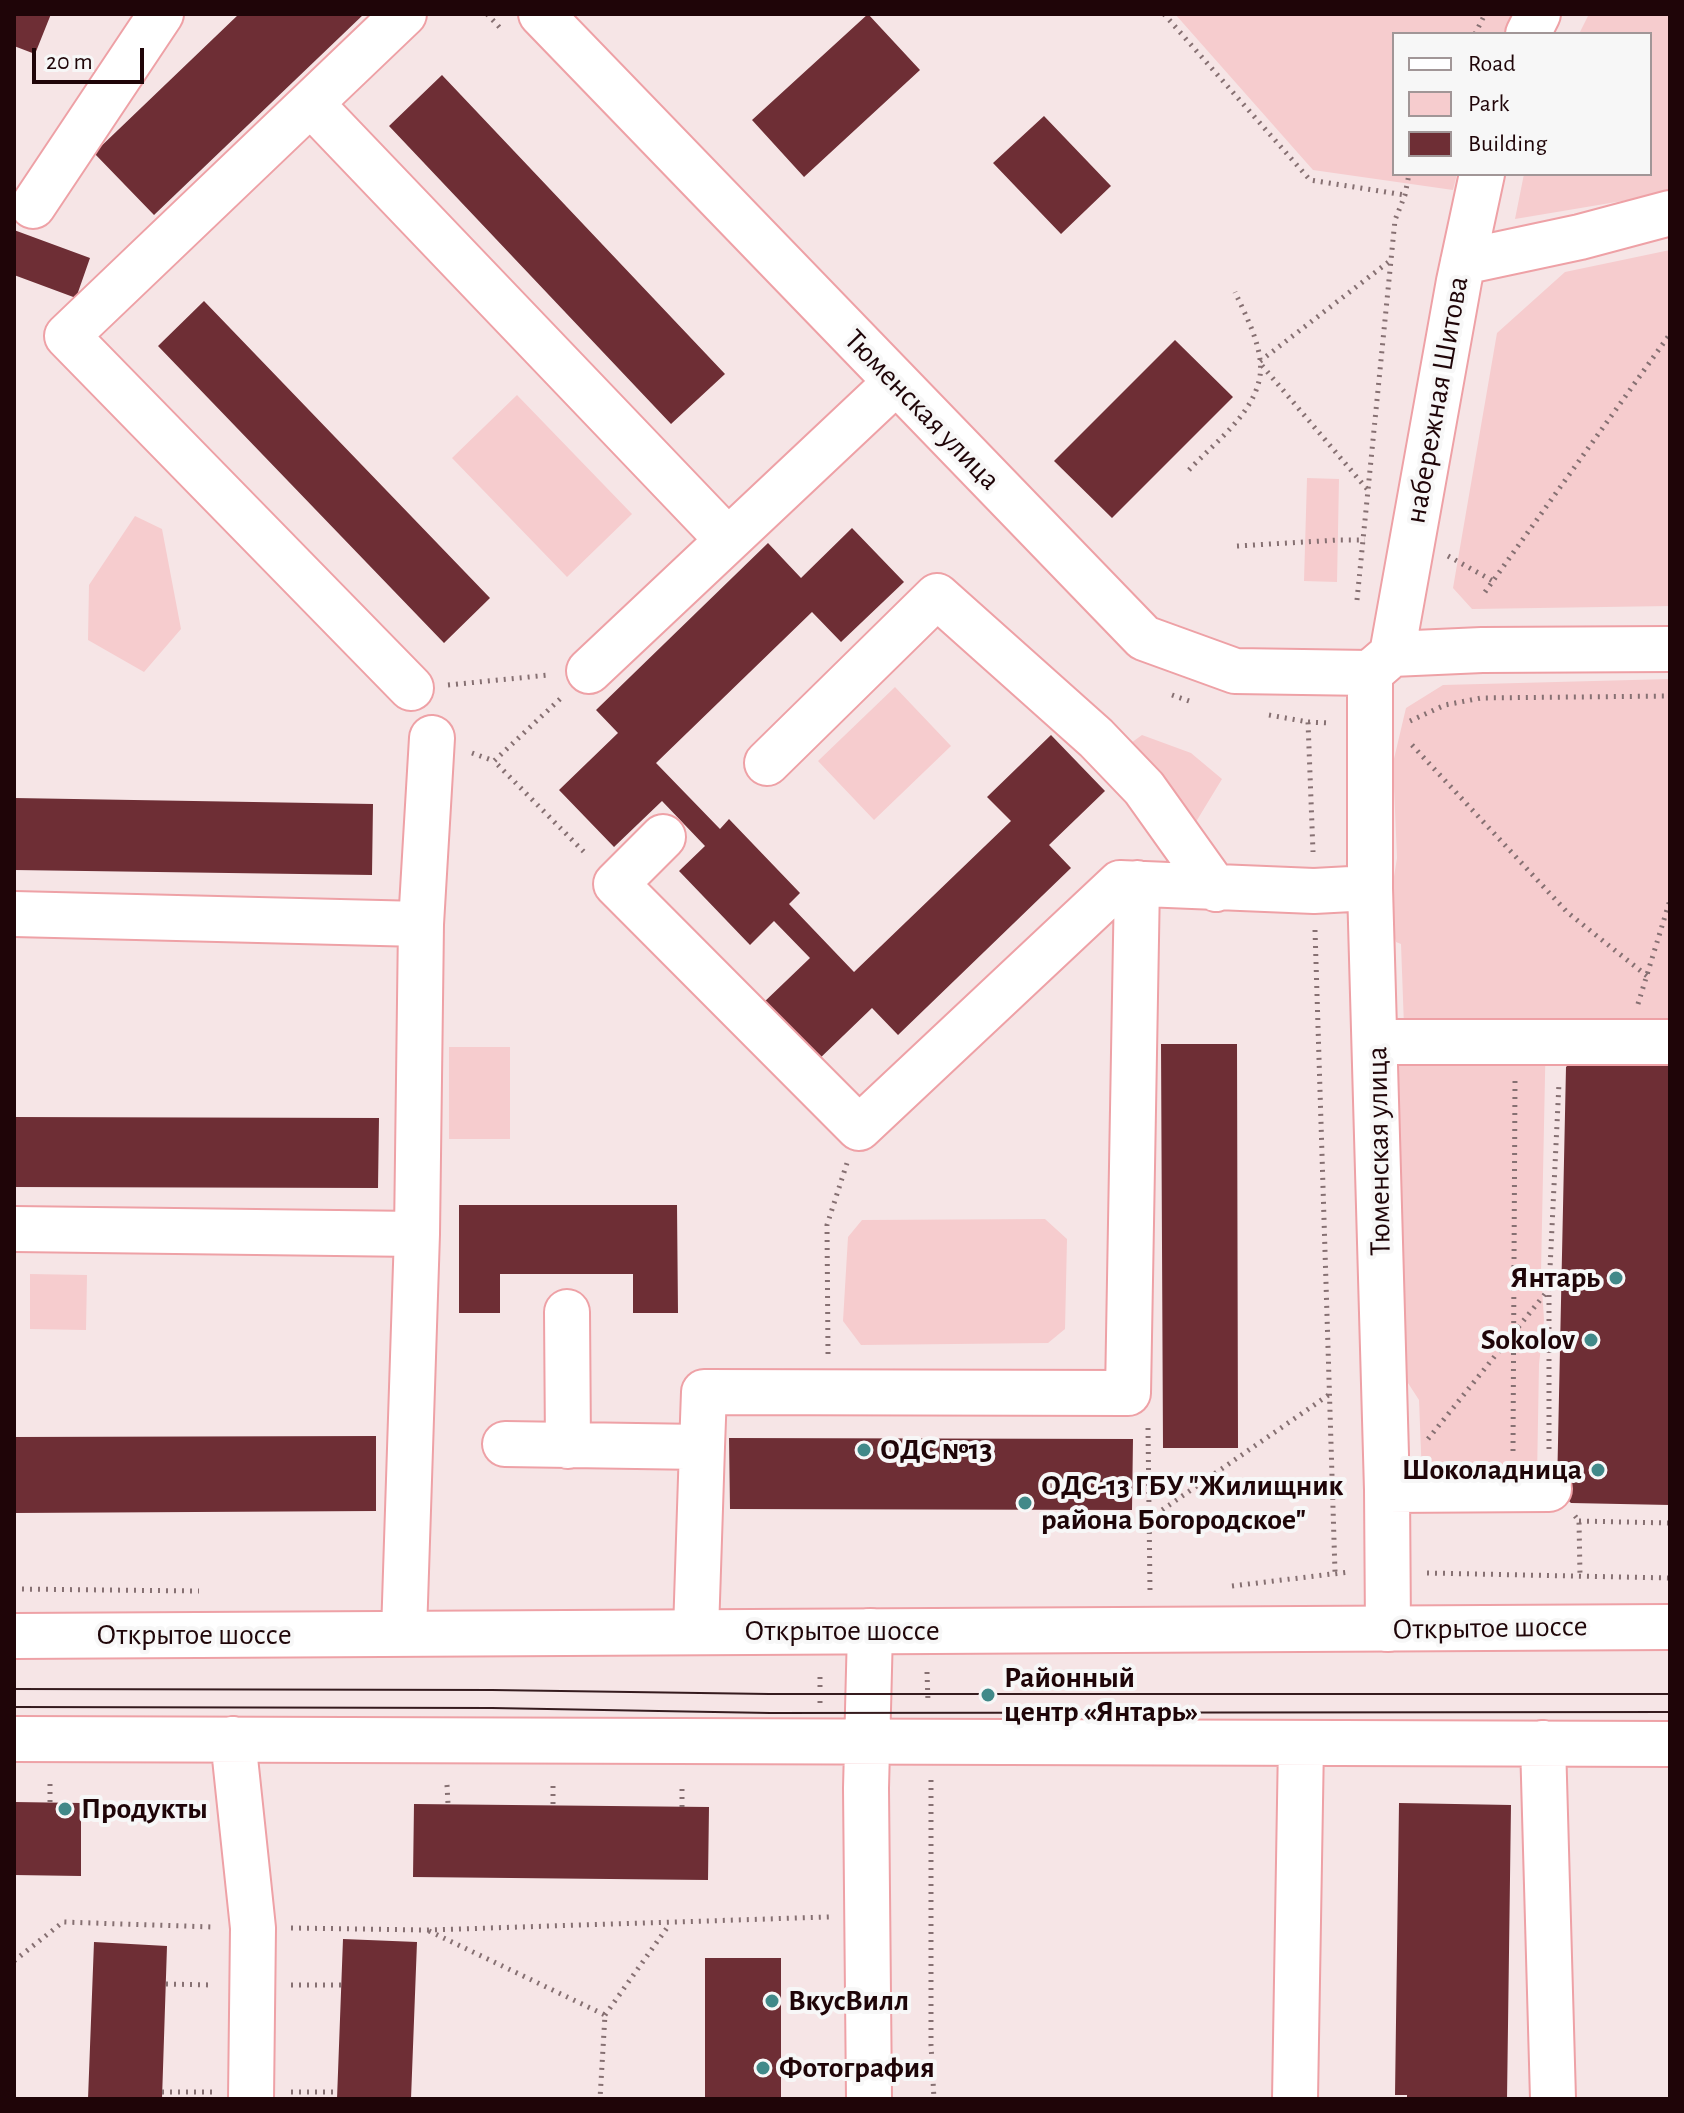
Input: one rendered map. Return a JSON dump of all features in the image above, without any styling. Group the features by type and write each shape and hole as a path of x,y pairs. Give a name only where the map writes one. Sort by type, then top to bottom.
{"street":[{"path":"33,206 161,14"},
{"path":"404,14 67,336 411,688"},
{"path":"1529,32 1538,14"},
{"name":"Тюменская улица","path":"544,15 895,383 1144,638 1235,671 1370,667 1482,650 1670,649"},
{"path":"311,104 727,539"},
{"path":"1463,262 1482,176"},
{"name":"набережная Шитова","path":"1370,667 1463,262 1580,237 1670,213"},
{"path":"589,671 895,383"},
{"path":"767,763 937,596 1096,738 1144,788 1216,889"},
{"name":"Тюменская улица","path":"1370,667 1370,888 1388,1629"},
{"path":"404,1633 417,1234 421,924 432,738"},
{"path":"663,837 616,884 859,1128 1120,883 1314,891 1370,888"},
{"path":"696,1631 704,1392 1128,1393 1137,883"},
{"path":"14,914 421,924"},
{"path":"1376,1042 1670,1042"},
{"path":"14,1229 417,1234"},
{"path":"567,1312 568,1446"},
{"path":"505,1444 702,1447"},
{"path":"1387,1490 1531,1488"},
{"name":"Открытое шоссе","path":"14,1636 1670,1627"},
{"path":"869,2099 867,1742 870,1631"},
{"path":"14,1739 1670,1744"},
{"path":"233,1739 253,1928 251,2099"},
{"path":"1295,2099 1301,1743"},
{"path":"1543,1743 1553,2099"}],"path":[{"path":"1164,14 1310,180 1405,195"},
{"path":"1476,32 1485,14"},
{"path":"1370,667 1363,540 1395,220 1409,176"},
{"path":"1259,362 1391,260"},
{"path":"1189,470 1249,407 1260,376 1258,352 1235,292"},
{"path":"1485,592 1670,334"},
{"path":"1259,362 1368,489"},
{"path":"1237,546 1372,542"},
{"path":"1444,554 1493,581"},
{"path":"411,688 589,671"},
{"path":"589,671 494,761 616,884"},
{"path":"1403,723 1445,705 1481,698 1670,696"},
{"path":"1308,722 1338,723"},
{"path":"1405,737 1567,912 1647,976"},
{"path":"1624,1042 1670,900"},
{"path":"1515,1042 1515,1332 1531,1488 1579,1521 1670,1523"},
{"path":"1531,1488 1549,1289 1561,1042"},
{"path":"828,1393 827,1225 859,1128"},
{"path":"1426,1441 1549,1289"},
{"path":"1128,1393 1148,1412 1150,1595"},
{"path":"1149,1519 1331,1394"},
{"path":"1579,1521 1580,1575 1670,1578"},
{"path":"822,1631 820,1694 823,1741"},
{"path":"50,1782 50,1802"},
{"path":"447,1785 448,1804"},
{"path":"553,1786 553,1805"},
{"path":"682,1786 682,1807"},
{"path":"931,1787 931,2045 934,2099"},
{"path":"14,1961 63,1922 427,1930 834,1917"},
{"path":"600,2099 605,2015 669,1924"},
{"path":"427,1930 605,2015"},
{"path":"166,1984 179,1985"},
{"path":"329,1985 342,1985"},
{"path":"162,2092 178,2092"},
{"path":"326,2092 338,2092"}],"green space":[{"path":"1175,14 1513,14 1504,32 1392,32 1392,176 1456,176 1453,190 1313,170"},
{"path":"1589,14 1670,14 1670,193 1515,219 1524,176 1652,176 1652,32 1580,32"},
{"path":"1670,250 1670,606 1472,609 1453,588 1497,333 1565,272"},
{"path":"517,395 632,514 567,577 452,458"},
{"path":"1307,478 1339,479 1337,582 1304,581"},
{"path":"135,516 162,529 181,629 144,672 88,640 89,585"},
{"path":"1670,679 1670,1027 1546,1027 1541,1272 1544,1320 1539,1364 1537,1477 1422,1477 1419,1400 1397,1366 1394,1072 1405,1054 1401,944 1396,942 1391,923 1397,858 1393,763 1406,708 1443,685"},
{"path":"895,687 951,746 874,820 818,761"},
{"path":"1142,735 1191,753 1222,779 1191,830 1124,748"},
{"path":"449,1047 510,1047 510,1139 449,1139"},
{"path":"1045,1219 1067,1239 1065,1329 1048,1343 861,1345 843,1321 848,1237 862,1220"},
{"path":"30,1274 87,1275 86,1330 30,1329"}],"building":[{"path":"14,14 51,14 35,54 14,46"},
{"path":"239,14 364,14 154,215 94,153"},
{"path":"868,14 920,70 804,177 752,120"},
{"path":"442,75 725,374 671,424 389,126"},
{"path":"1044,116 1111,186 1061,234 993,163"},
{"path":"14,230 90,258 76,298 14,275"},
{"path":"204,301 490,598 444,643 158,346"},
{"path":"1175,340 1233,397 1112,518 1054,461"},
{"path":"852,528 904,582 841,642 812,612 656,763 720,829 729,819 800,893 789,904 854,972 1011,821 987,797 1051,735 1105,791 1049,845 1071,868 898,1035 872,1008 816,1062 761,1005 810,958 774,921 750,945 679,871 705,846 662,801 614,847 559,790 618,733 596,710 768,543 801,578"},
{"path":"14,798 373,804 372,875 14,870"},
{"path":"1161,1044 1237,1044 1238,1448 1163,1448"},
{"name":"Янтарь","path":"1579,1054 1670,1056 1670,1505 1571,1503 1557,1489 1566,1067"},
{"path":"14,1117 379,1118 378,1188 14,1187"},
{"path":"459,1205 677,1205 678,1313 633,1313 633,1274 500,1274 500,1313 459,1313"},
{"path":"376,1436 376,1511 14,1513 14,1437"},
{"path":"729,1438 1133,1439 1132,1510 730,1509"},
{"path":"14,1802 81,1803 81,1876 14,1875"},
{"path":"1399,1803 1511,1805 1507,2099 1407,2099 1407,2095 1395,2095"},
{"path":"414,1804 709,1807 708,1880 413,1877"},
{"path":"343,1939 417,1942 411,2099 337,2099"},
{"path":"94,1942 167,1946 162,2099 88,2099"},
{"path":"705,1958 781,1958 781,2099 705,2099"}],"tram line":[{"path":"14,1689 769,1694 1670,1694"},
{"path":"14,1707 492,1708 770,1713 1670,1712"}],"place":[{"name":"Янтарь","path":"1616,1278"},
{"name":"Sokolov","path":"1591,1340"},
{"name":"ОДС №13","path":"864,1450"},
{"name":"Шоколадница","path":"1598,1470"},
{"name":"ОДС-13 ГБУ \"Жилищник района Богородское\"","path":"1025,1503"},
{"name":"Районный центр «Янтарь»","path":"988,1695"},
{"name":"Продукты","path":"65,1809"},
{"name":"ВкусВилл","path":"772,2001"},
{"name":"Фотография","path":"763,2068"}]}
